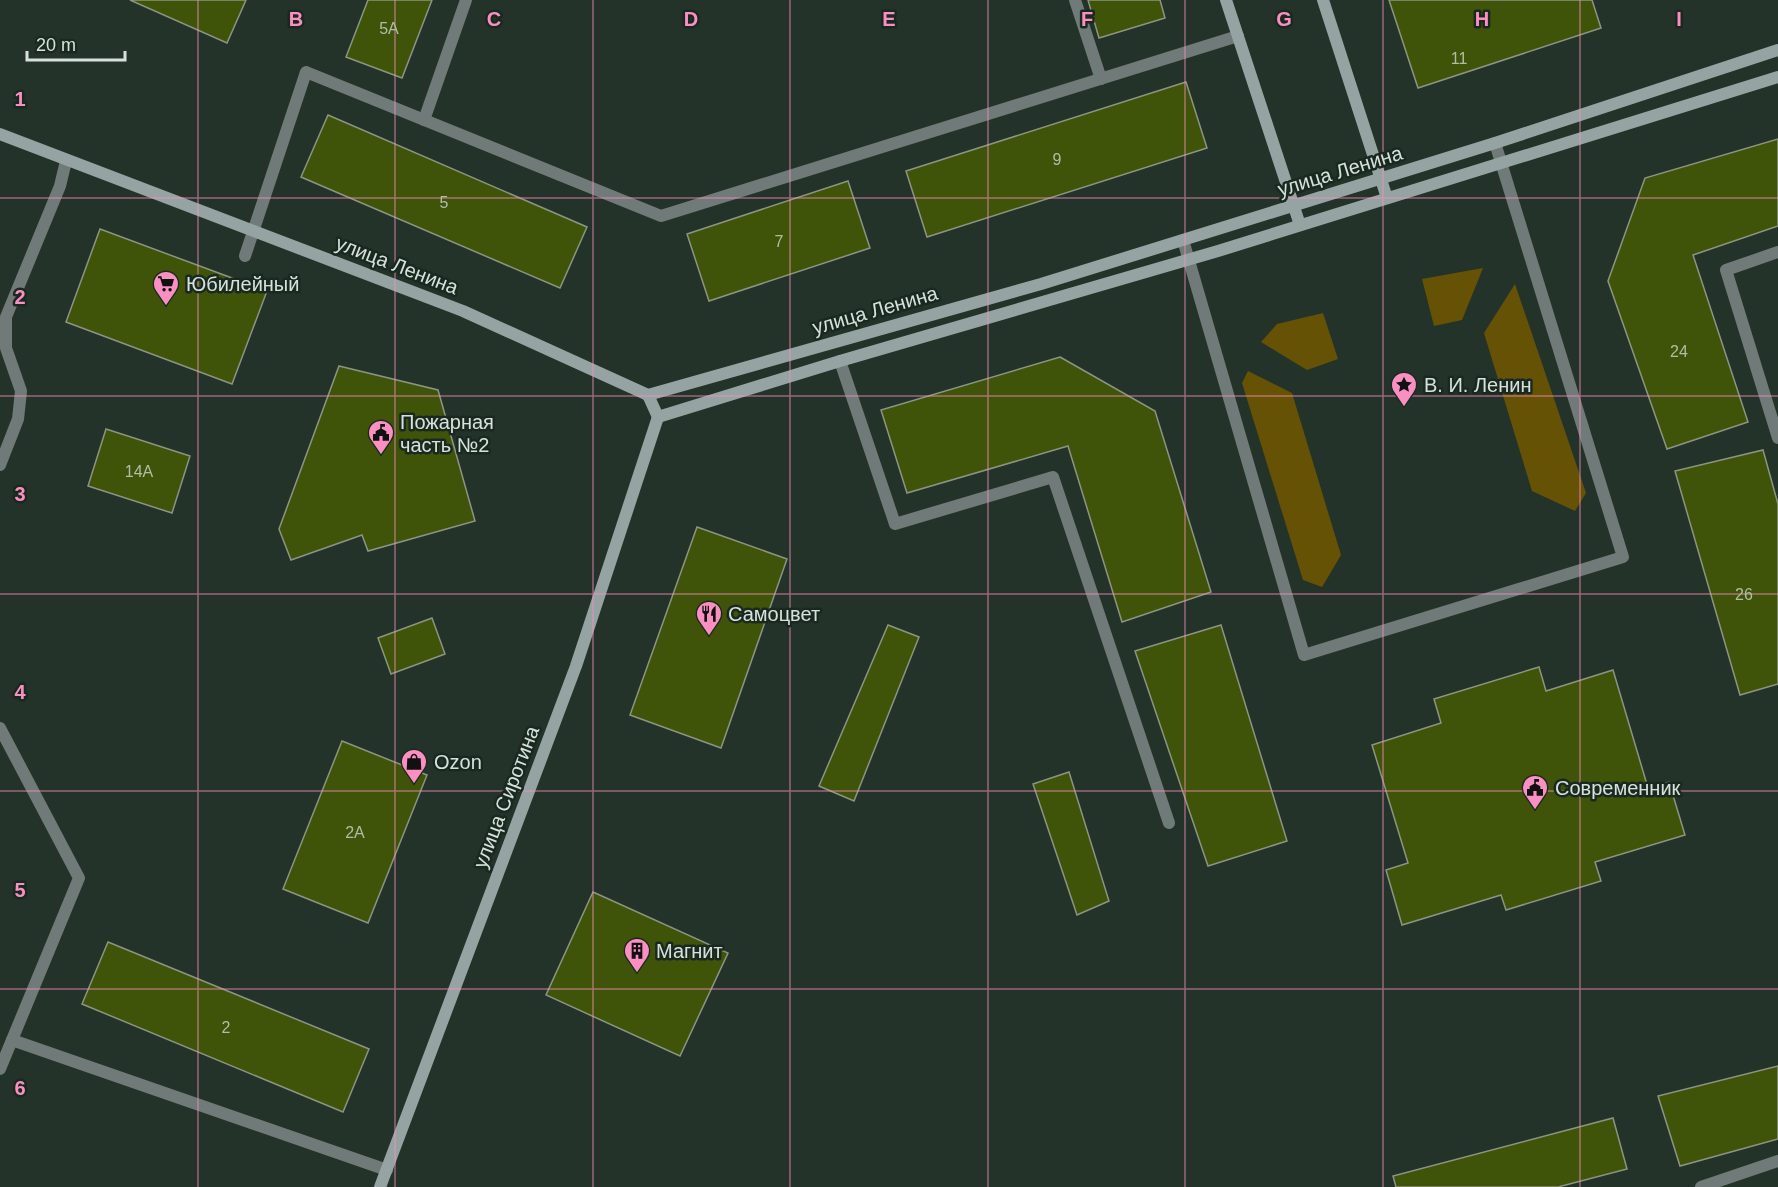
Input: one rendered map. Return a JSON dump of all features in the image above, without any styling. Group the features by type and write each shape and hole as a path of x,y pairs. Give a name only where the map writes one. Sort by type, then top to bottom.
{"main road":[{"path":"1226,0 1300,225"},
{"path":"1323,0 1387,198"},
{"name":"улица Ленина","path":"0,134 463,311 648,394 1041,284 1496,143 1778,50"},
{"path":"648,394 658,417 840,361 1189,260 1778,77"},
{"name":"улица Сиротина","path":"380,1187 576,666 658,417"}],"lane":[{"path":"424,120 466,0"},
{"path":"1075,0 1101,79"},
{"path":"245,256 306,72 661,216 1238,36"},
{"path":"1184,240 1305,655 1623,557 1496,143"},
{"path":"0,465 18,418 21,391 6,348 6,316 60,186 66,161"},
{"path":"1778,252 1725,270 1778,438"},
{"path":"840,361 895,524 1053,477 1169,823"},
{"path":"0,728 79,878 0,1069"},
{"path":"12,1040 387,1170"},
{"path":"1701,1187 1778,1161"}],"shaded area":[{"path":"1483,268 1462,320 1434,326 1422,279"},
{"path":"1515,284 1586,493 1575,511 1532,491 1484,333"},
{"path":"1323,313 1338,359 1307,370 1261,342 1277,324"},
{"path":"1248,371 1292,393 1341,555 1322,587 1303,580 1242,383"}],"building":[{"path":"130,0 246,0 227,43"},
{"path":"368,0 432,0 402,78 346,57"},
{"path":"1088,0 1160,0 1165,18 1099,38"},
{"path":"1389,0 1592,0 1601,28 1418,88"},
{"path":"1186,82 1207,148 927,237 906,171"},
{"path":"328,115 587,227 560,288 301,177"},
{"path":"1778,139 1778,226 1693,255 1748,422 1667,449 1608,281 1645,178"},
{"path":"848,181 870,248 709,301 687,234"},
{"name":"Юбилейный","path":"100,229 267,291 232,384 66,322"},
{"path":"1060,357 1155,411 1211,592 1122,622 1068,446 907,493 881,410"},
{"name":"Пожарная часть №2","path":"339,366 438,390 475,521 368,551 362,535 291,560 279,529"},
{"path":"106,429 190,456 172,513 88,486"},
{"path":"1763,450 1778,504 1778,684 1740,695 1675,471"},
{"name":"Самоцвет","path":"697,527 787,559 721,748 630,715"},
{"path":"432,618 445,654 391,674 378,638"},
{"path":"888,625 919,637 854,801 819,786"},
{"path":"1221,625 1287,841 1208,866 1135,651"},
{"name":"Современник","path":"1539,667 1546,691 1613,670 1648,788 1669,782 1685,835 1595,862 1601,881 1506,910 1501,895 1402,925 1386,870 1408,863 1372,745 1441,723 1434,699"},
{"path":"342,741 427,775 368,923 283,889"},
{"path":"1069,772 1109,901 1077,915 1033,784"},
{"name":"Магнит","path":"593,892 728,953 680,1056 546,995"},
{"path":"108,942 369,1049 343,1112 82,1004"},
{"path":"1778,1066 1778,1139 1680,1166 1658,1096"},
{"path":"1613,1118 1627,1169 1558,1187 1396,1187 1393,1176"}],"place":[{"name":"Юбилейный","path":"166,307"},
{"name":"В. И. Ленин","path":"1404,408"},
{"name":"Пожарная часть №2","path":"381,456"},
{"name":"Самоцвет","path":"709,637"},
{"name":"Ozon","path":"414,785"},
{"name":"Современник","path":"1535,811"},
{"name":"Магнит","path":"637,974"}]}
